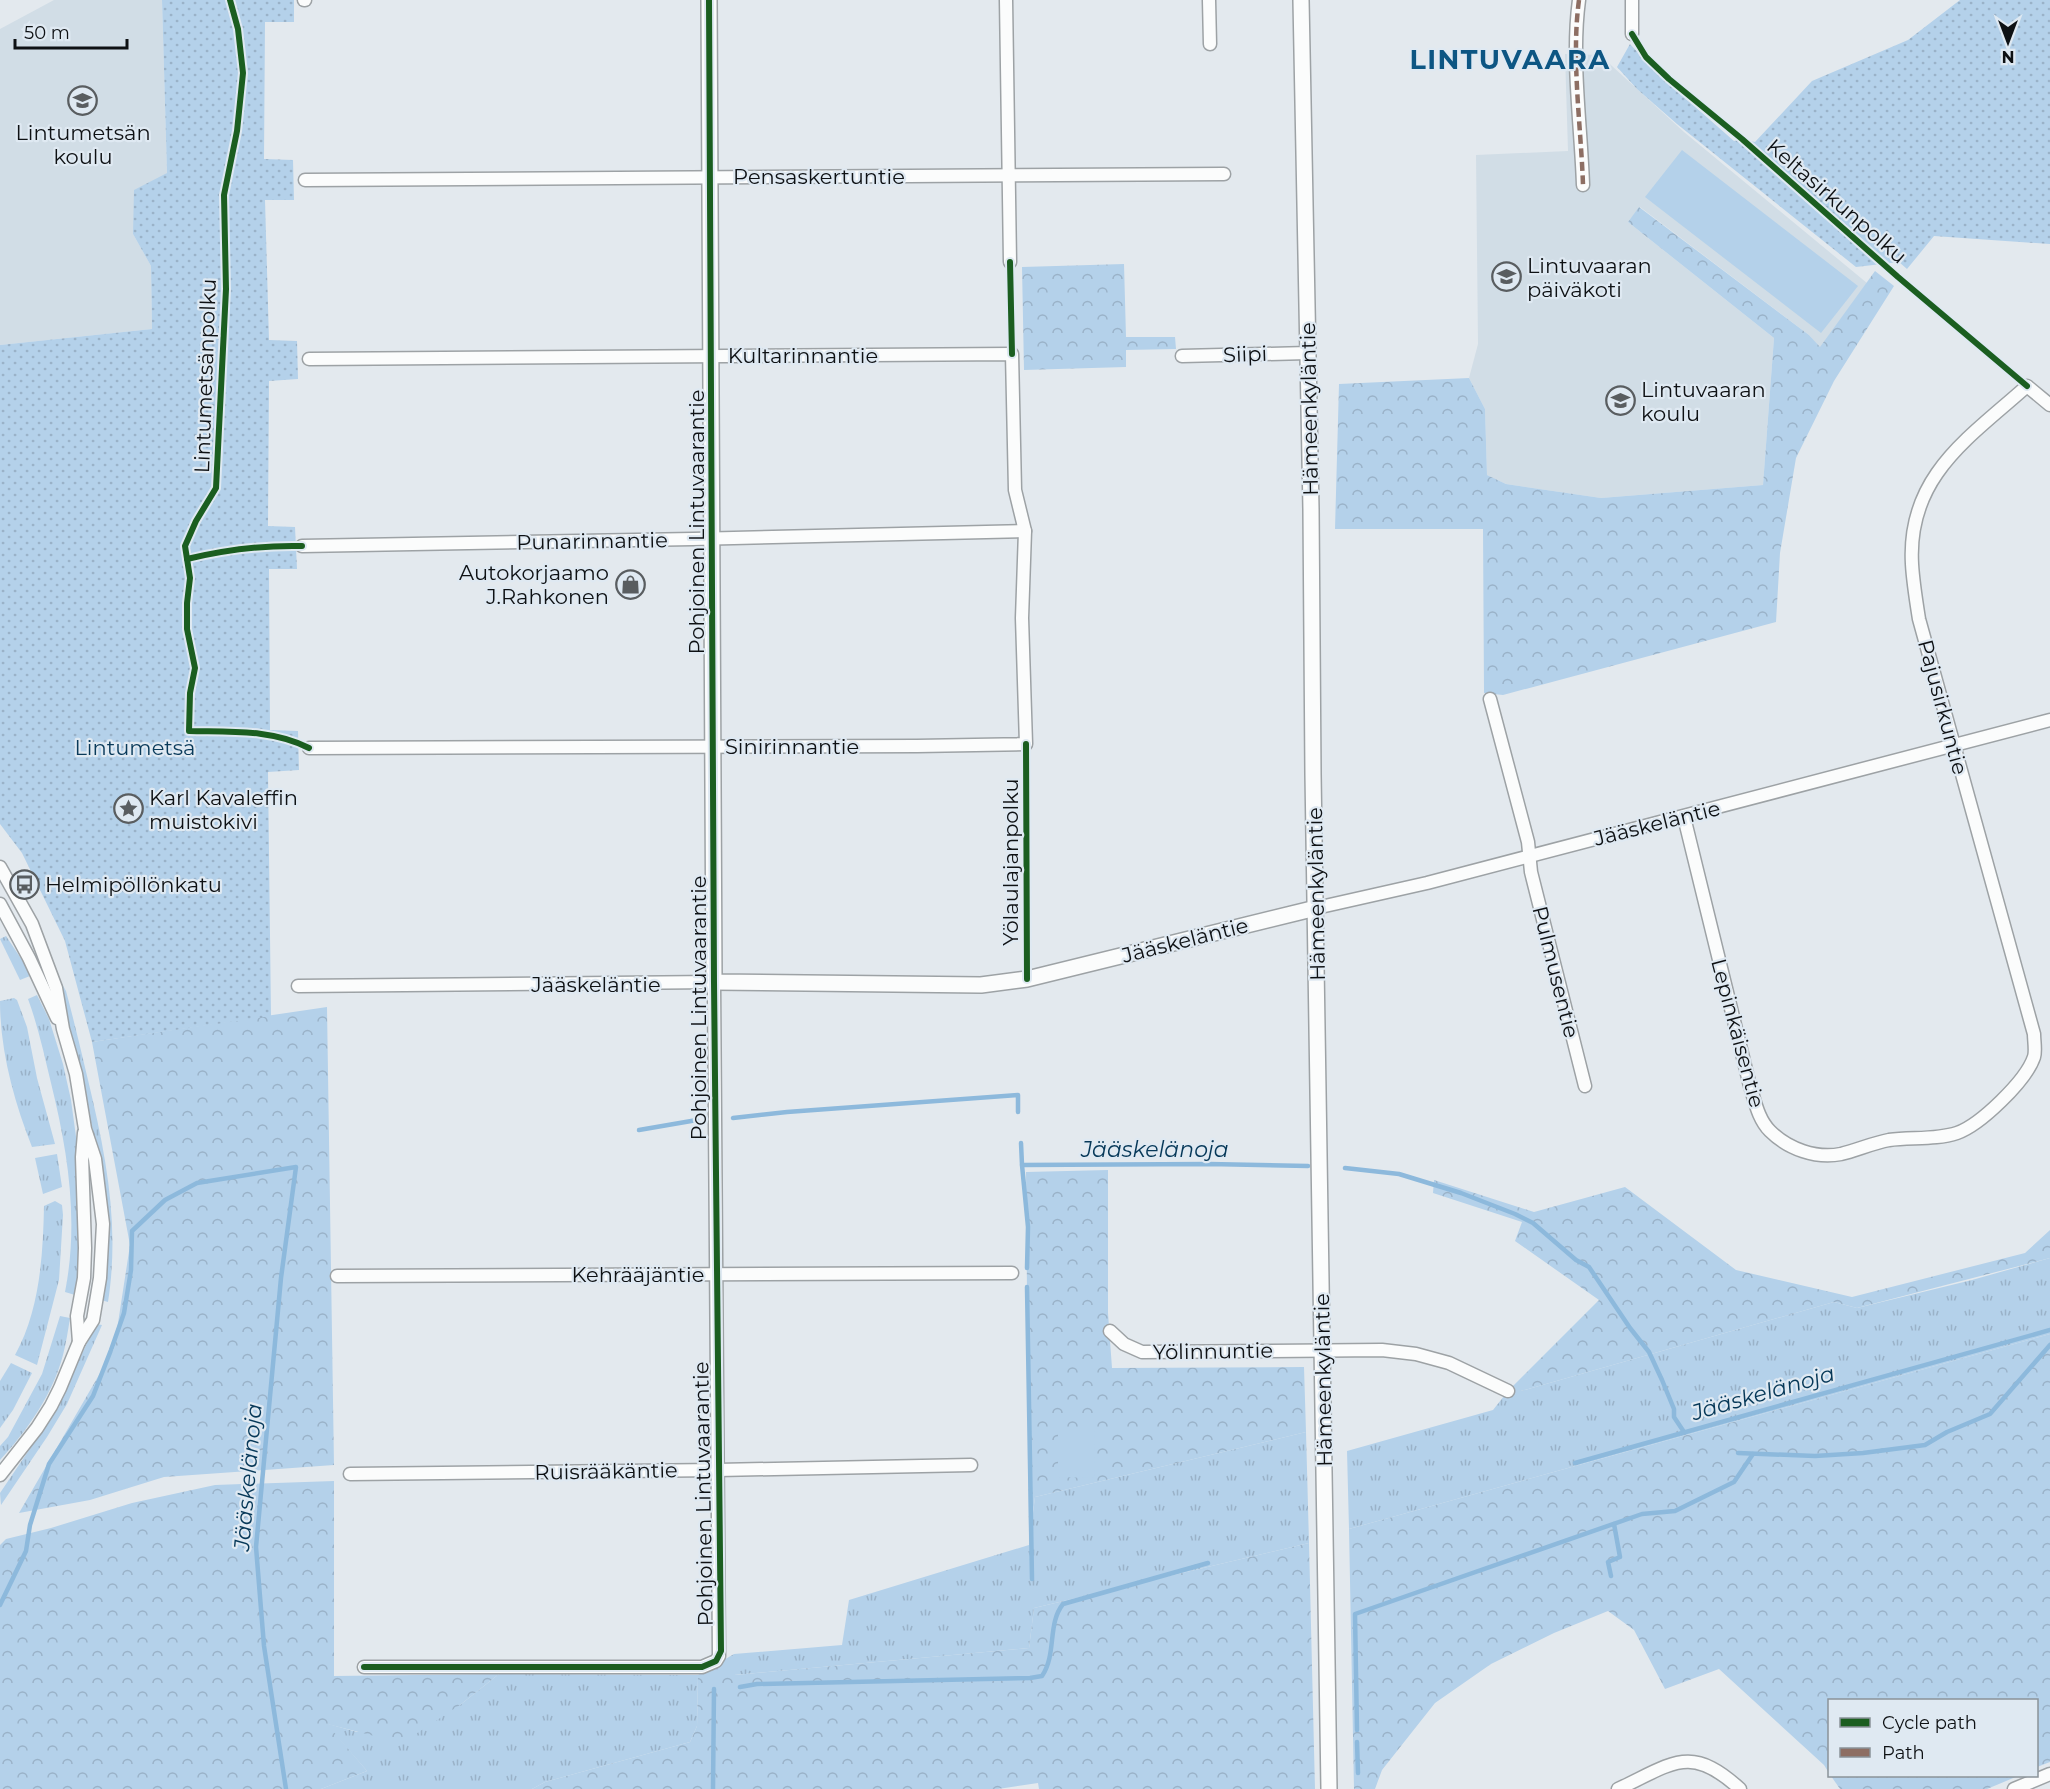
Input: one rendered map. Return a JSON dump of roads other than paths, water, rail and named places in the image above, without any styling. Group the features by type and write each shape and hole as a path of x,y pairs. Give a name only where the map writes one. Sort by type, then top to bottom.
{"street":[{"name":"Pohjoinen Lintuvaarantie","path":"364,1667 702,1667 716,1661 721,1651 714,982 709,0"},
{"path":"1006,0 1010,262"},
{"path":"1209,0 1210,44"},
{"name":"Hämeenkyläntie","path":"1301,0 1329,1789"},
{"path":"1579,0 1576,51 1583,185"},
{"path":"1632,0 1632,34"},
{"name":"Pensaskertuntie","path":"305,180 1224,174"},
{"name":"Siipi","path":"1182,356 1308,353"},
{"name":"Kultarinnantie","path":"309,359 1012,354 1015,490 1025,531"},
{"name":"Pajusirkuntie","path":"2030,1064 2034,1057 2034,1035 1917,609 1911,562 1916,520 1922,499 1947,458 2027,386 2050,405"},
{"name":"Punarinnantie","path":"302,546 1025,531"},
{"name":"Sinirinnantie","path":"309,748 1026,744 1022,618 1025,531"},
{"name":"Pulmusentie","path":"1490,699 1528,842 1528,857 1585,1086"},
{"name":"Jääskeläntie","path":"298,986 714,982 981,985 1043,976 1528,857 2050,720"},
{"name":"Lepinkäisentie","path":"1684,817 1750,1086 1759,1114 1770,1131 1804,1153 1823,1155 1840,1154 1891,1140 1958,1133 1982,1119 2000,1102 2019,1081 2030,1064"},
{"path":"0,867 32,924 56,988 63,1029 76,1074 84,1129 95,1159 103,1224 93,1320 79,1342 51,1406 0,1475"},
{"path":"0,904 63,1029"},
{"name":"Kehrääjäntie","path":"337,1276 1012,1274"},
{"name":"Yölinnuntie","path":"1110,1331 1124,1344 1142,1352 1382,1350 1416,1354 1449,1363 1508,1391"},
{"name":"Ruisrääkäntie","path":"350,1474 971,1465"},
{"path":"1618,1789 1680,1762 1693,1761 1712,1767 1740,1789"},
{"path":"2014,1789 2050,1774"}],"waterway":[{"name":"Jääskelänoja","path":"733,1118 1018,1095 1018,1112"},
{"name":"Jääskelänoja","path":"639,1130 697,1120"},
{"name":"Jääskelänoja","path":"1021,1143 1022,1165 1308,1166"},
{"path":"1022,1165 1028,1227 1027,1268"},
{"name":"Jääskelänoja","path":"0,1605 26,1551 30,1525 49,1464 93,1396 111,1350 124,1313 131,1270 132,1231 165,1200 197,1183 296,1167 281,1278 256,1547 264,1646 286,1789"},
{"name":"Jääskelänoja","path":"1345,1168 1399,1174 1461,1193 1533,1223 1576,1260 1589,1267 1649,1352 1674,1409 1674,1417 1684,1432"},
{"path":"1027,1287 1032,1579"},
{"name":"Jääskelänoja","path":"1575,1463 2050,1330"},
{"path":"1738,1453 1815,1456 1925,1445 1947,1432 1990,1414 2050,1345"},
{"path":"1357,1730 1355,1614 1642,1514 1675,1511 1734,1482 1753,1454"},
{"path":"1611,1576 1608,1562 1620,1557 1614,1524"},
{"path":"740,1687 757,1684 1042,1676 1047,1667 1055,1621 1063,1604 1208,1563"},
{"path":"713,1789 714,1689"},
{"path":"1357,1742 1358,1773"}],"place":[{"name":"Lintumetsän koulu","path":"83,101"},
{"name":"Lintuvaaran päiväkoti","path":"1506,277"},
{"name":"Lintuvaaran koulu","path":"1620,401"},
{"name":"Autokorjaamo J.Rahkonen","path":"630,584"},
{"name":"Karl Kavaleffin muistokivi","path":"128,809"},
{"name":"Helmipöllönkatu","path":"24,884"}],"district":[{"name":"LINTUVAARA","path":"1510,59"}],"park label":[{"name":"Lintumetsä","path":"135,747"}]}
